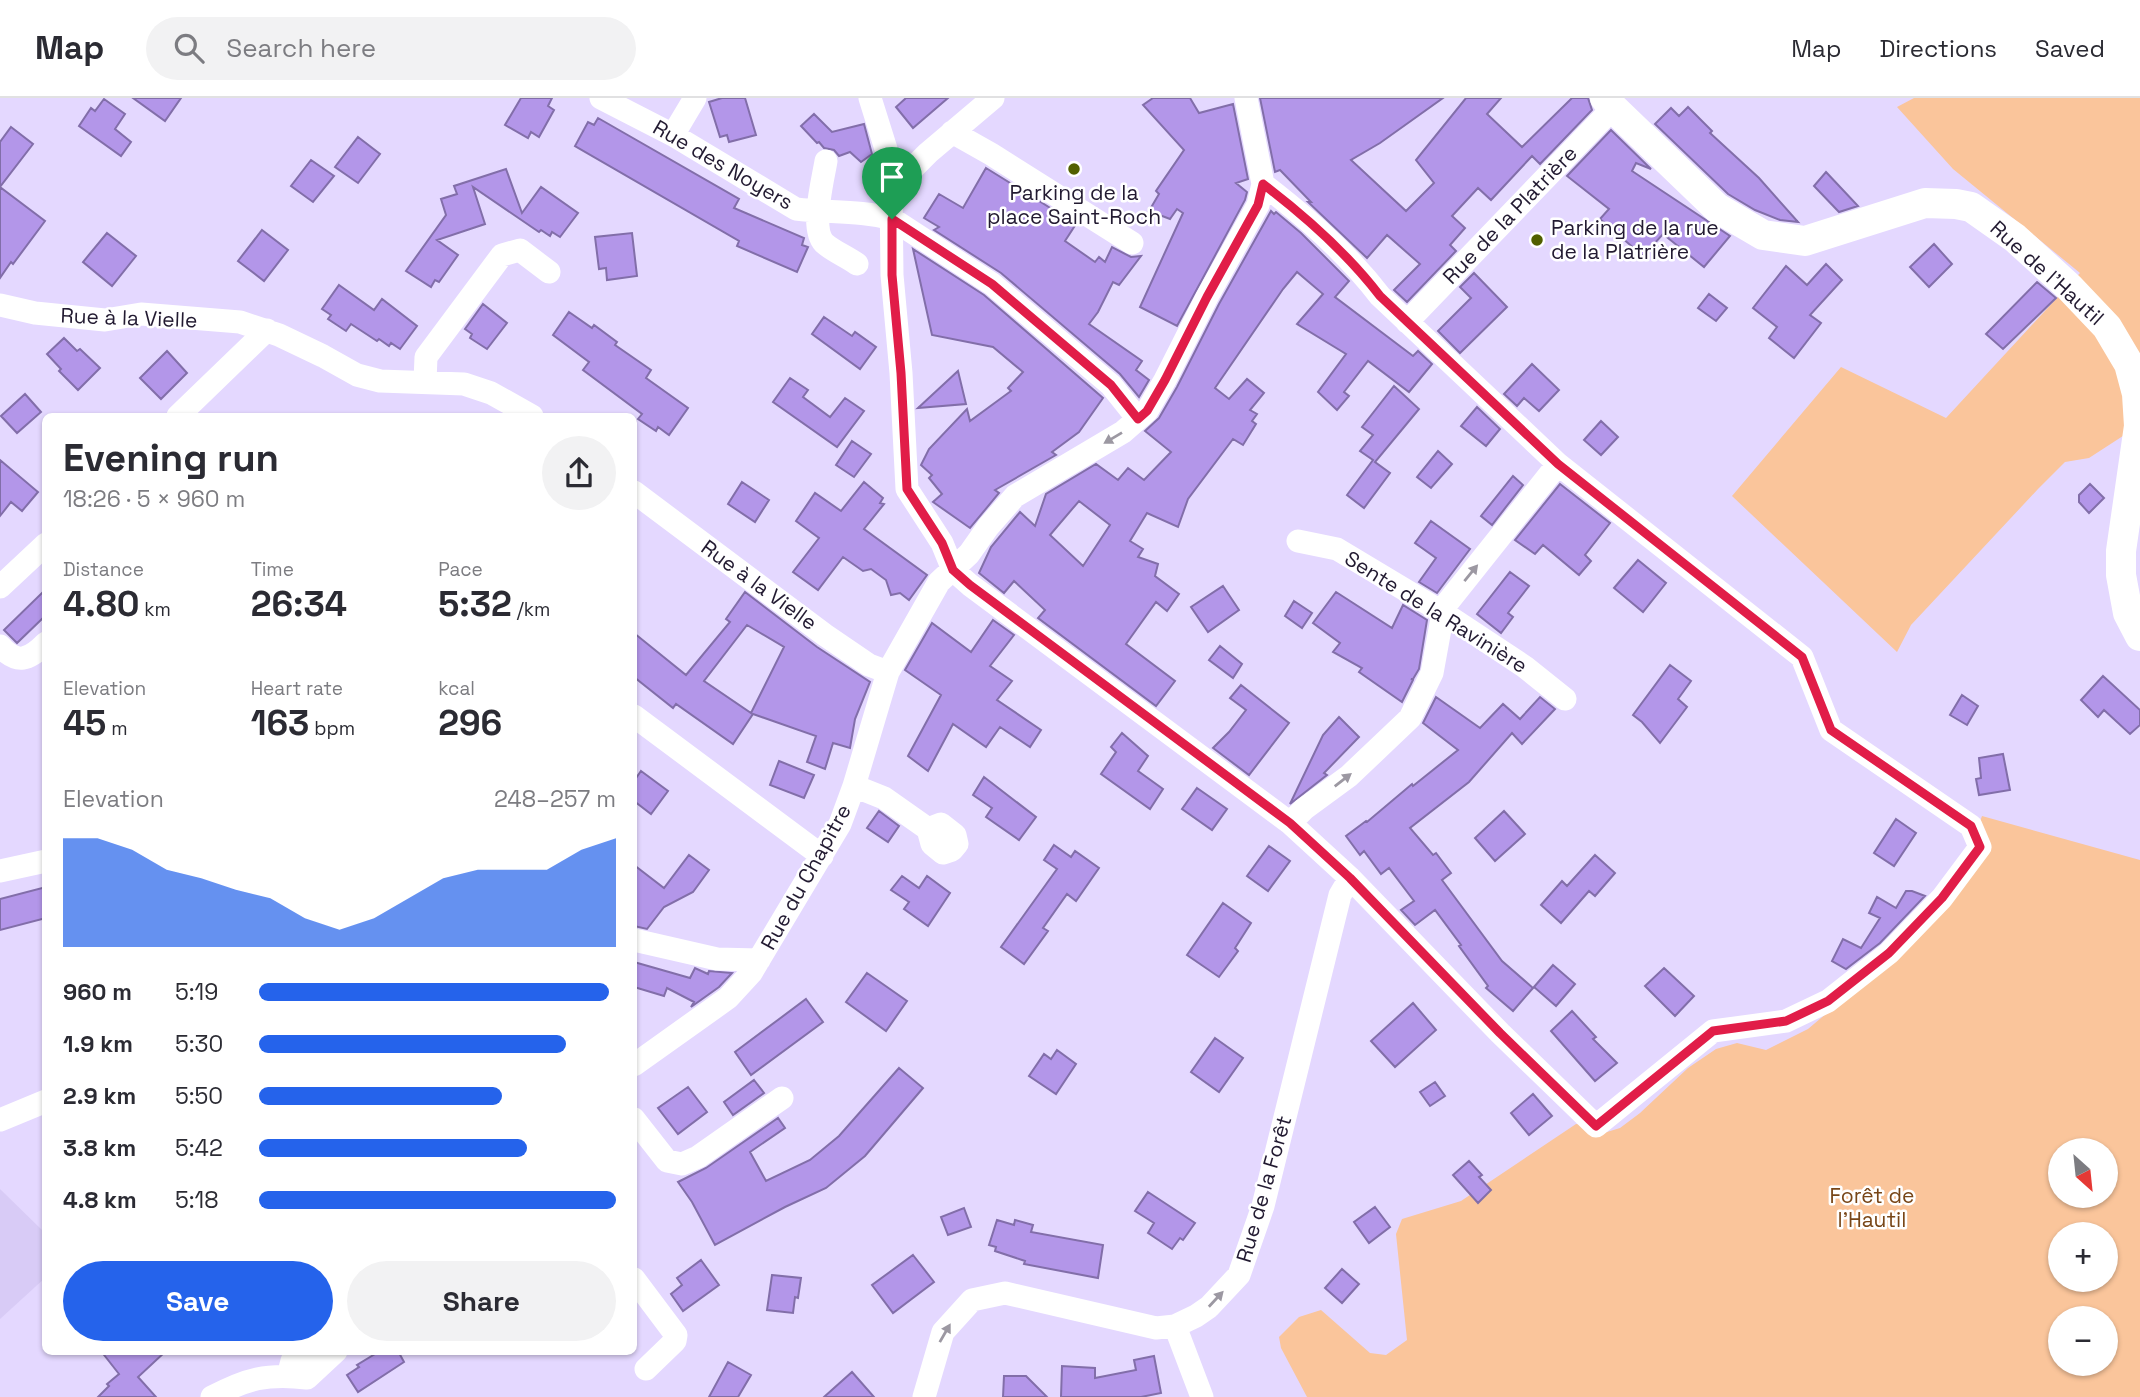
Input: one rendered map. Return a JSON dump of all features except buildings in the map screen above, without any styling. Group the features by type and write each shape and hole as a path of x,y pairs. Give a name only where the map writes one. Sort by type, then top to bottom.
{"main road":[{"name":"Rue de l'Hautil","path":"1609,103 1717,208 1763,235 1805,241 1925,203 1956,204 1971,207 2015,238 2069,288 2107,327 2129,364 2137,394 2139,426 2121,551 2121,575 2128,612 2140,636"}],"street":[{"name":"Rue des Noyers","path":"601,98 673,135 796,209 879,215 892,219"},
{"path":"673,135 695,98"},
{"path":"870,98 886,149 891,190 892,275 901,373 907,489 942,543 953,570 1290,823 1350,878 1500,1033 1596,1126 1713,1031 1786,1021 1828,1001 1889,953 1942,898 1980,847 1971,826 1831,730 1802,657 1558,464 1380,296 1363,274 1304,218 1263,184 1246,98"},
{"path":"891,190 928,153 993,98"},
{"name":"Rue de la Platrière","path":"1407,322 1609,103"},
{"path":"952,132 1132,243"},
{"path":"826,161 818,212 818,231 823,242 858,264"},
{"name":"Rue du Chapitre","path":"637,1063 728,998 751,973 840,824 888,671 939,582 969,554 1015,496 1123,432 1147,411 1258,205 1263,184"},
{"path":"892,219 992,284 1111,385 1138,419"},
{"path":"425,381 426,357 502,255 520,250 549,272"},
{"name":"Rue à la Vielle","path":"0,304 35,313 105,320 141,314 240,322 267,330 357,375 380,381 464,384 491,393 527,413"},
{"path":"181,413 267,330"},
{"path":"1290,823 1304,809 1349,776 1410,718 1432,673 1444,607 1558,464"},
{"name":"Rue à la Vielle","path":"637,494 847,650 869,665 888,671"},
{"name":"Sente de la Ravinière","path":"1298,541 1337,550 1442,612 1525,667 1565,699"},
{"path":"2,580 42,547"},
{"path":"0,646 10,657 18,659 34,655 42,647"},
{"path":"637,718 822,856"},
{"path":"854,786 884,799 929,829"},
{"path":"0,871 42,862"},
{"name":"Rue de la Forêt","path":"1175,1326 1196,1317 1209,1307 1238,1275 1263,1206 1340,895 1350,878"},
{"path":"637,941 717,959 759,960"},
{"path":"637,1123 667,1161 682,1164 698,1157 782,1098"},
{"path":"0,1120 42,1103"},
{"path":"637,1283 676,1335 675,1341 646,1369"},
{"path":"925,1397 943,1332 972,1300 1005,1293 1156,1328 1175,1326 1202,1397"},
{"path":"298,1397 288,1376 292,1361 302,1355"},
{"path":"212,1397 266,1376 307,1378 333,1355"}],"shaded area":[{"path":"0,1189 42,1230 42,1281 0,1319"}],"green space":[{"path":"1914,98 2140,98 2140,433 2126,434 2089,458 2065,462 1911,625 1897,652 1732,496 1841,367 1946,418 2080,273 1953,169 1897,107"},
{"name":"Forêt de l'Hautil","path":"1982,816 2140,860 2140,1397 1307,1397 1281,1348 1279,1337 1299,1317 1321,1310 1370,1353 1386,1355 1407,1340 1396,1234 1402,1219 1461,1201 1576,1124 1596,1126 1607,1132 1620,1128 1688,1068 1716,1049 1737,1043 1766,1050 1808,1029 1891,959 1969,852"}],"place":[{"name":"Parking de la place Saint-Roch","path":"1074,169"},
{"name":"Parking de la rue de la Platrière","path":"1537,240"}],"route":[{"path":"1263,184 1295,208 1363,274 1380,296 1558,464 1802,657 1831,730 1971,826 1980,847 1942,898 1889,953 1828,1001 1786,1021 1713,1031 1596,1126 1500,1033 1350,878 1290,823 953,570 942,543 907,489 901,373 892,275 892,219 992,284 1111,385 1138,419 1147,411 1165,380 1258,205 1263,184"}]}
